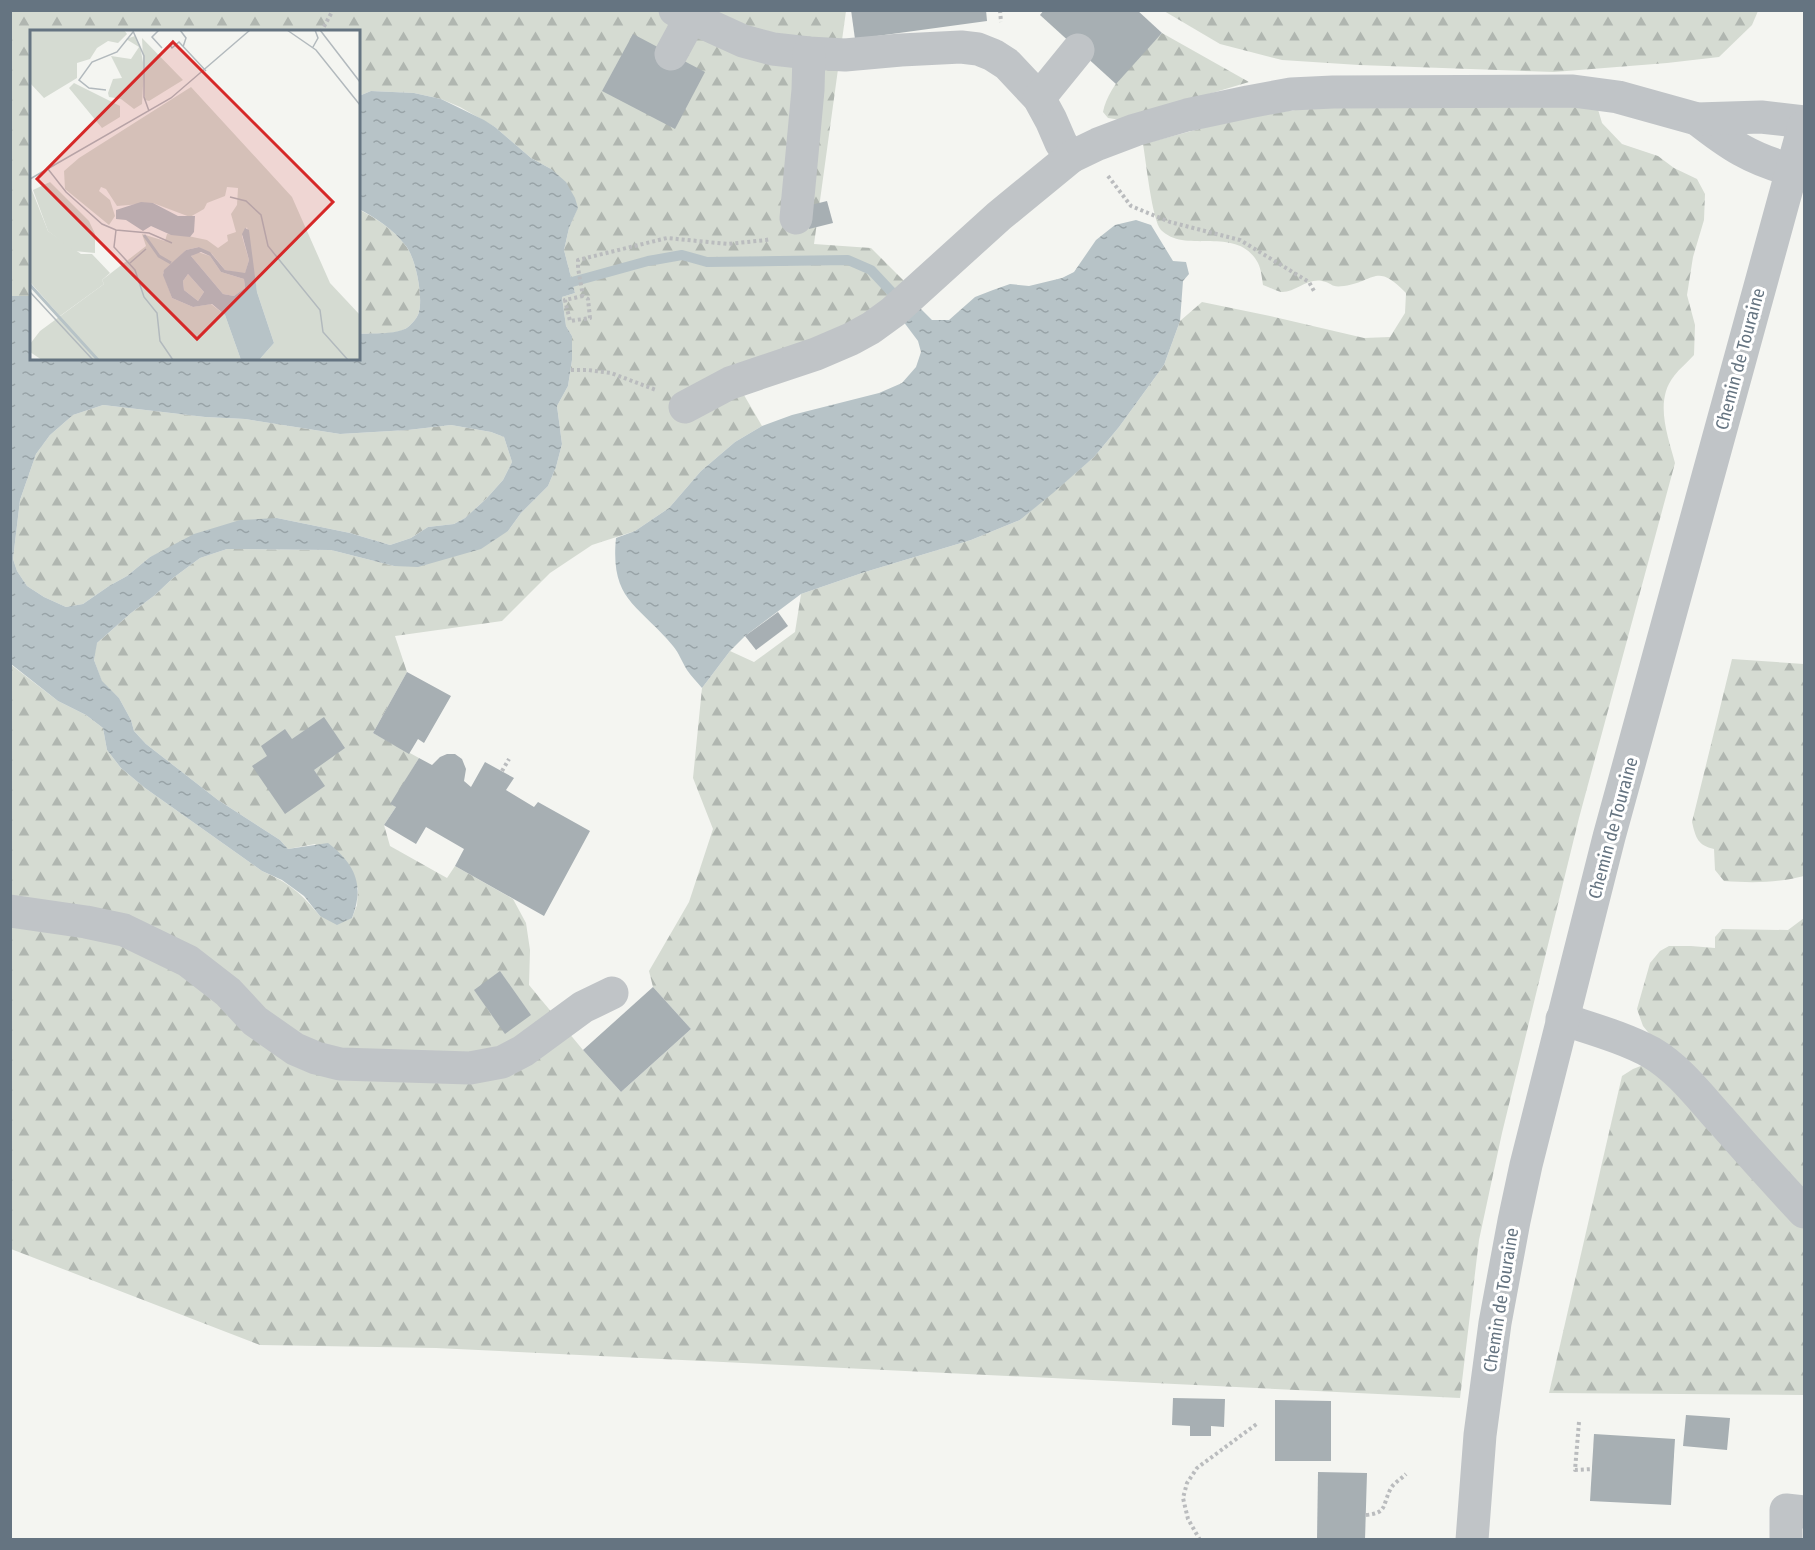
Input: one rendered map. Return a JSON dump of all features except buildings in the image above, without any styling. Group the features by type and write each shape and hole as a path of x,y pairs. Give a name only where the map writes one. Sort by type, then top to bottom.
{"street":[{"path":"670,54 683,14 743,41 773,49 845,55 961,47 978,49 1007,64 1039,98 1052,120 1061,143 1079,153"},
{"path":"1039,98 1078,50"},
{"path":"796,218 808,90 809,53"},
{"path":"685,407 730,383 816,354 871,328 1017,200 1079,153 1135,130 1187,115 1291,94 1573,91 1618,97 1697,119 1761,117 1804,124"},
{"path":"1697,119 1729,144 1754,158 1792,170"},
{"name":"Chemin de Touraine","path":"1472,1539 1480,1436 1497,1313 1514,1221 1562,1019 1612,826 1804,124"},
{"path":"10,911 124,930 189,961 228,992 255,1021 295,1049 316,1058 340,1064 470,1068 502,1062 524,1051 583,1007 612,993"},
{"path":"1562,1019 1652,1053 1671,1068 1804,1212"},
{"path":"1786,1539 1786,1510 1804,1512"}],"path":[{"path":"322,30 333,10"},
{"path":"1079,153 1131,206 1170,222 1240,240 1309,282 1314,291"},
{"path":"583,296 565,300 570,321 590,318 588,299 583,296 578,260 667,238 728,244 766,240 785,233 796,218"},
{"path":"571,370 611,373 676,397 685,407"},
{"path":"502,771 509,759"},
{"path":"1579,1422 1575,1470 1592,1470"},
{"path":"1200,1539 1188,1519 1183,1498 1187,1483 1197,1468 1258,1423"},
{"path":"1366,1515 1378,1514 1384,1507 1392,1486 1406,1474"}],"green space":[{"path":"11,11 846,11 814,244 871,248 908,285 863,319 730,371 762,426 735,442 701,471 669,508 635,531 592,545 550,573 502,621 395,636 407,672 373,733 419,758 391,804 396,807 384,825 390,846 447,878 455,866 513,899 526,923 530,950 529,985 621,1092 691,1029 653,987 649,971 689,902 713,829 693,778 702,688 730,651 754,662 795,632 801,594 971,540 1020,520 1094,457 1164,365 1180,321 1202,302 1364,338 1390,337 1405,313 1406,293 1388,278 1382,276 1339,286 1317,281 1281,292 1263,285 1258,263 1249,251 1238,245 1171,237 1161,230 1155,215 1143,144 1248,116 1319,107 1597,106 1602,123 1622,144 1658,156 1674,168 1697,179 1705,194 1704,220 1693,257 1687,295 1695,325 1694,355 1676,373 1668,386 1664,407 1666,430 1675,463 1579,818 1502,1133 1479,1240 1460,1398 436,1348 260,1345 11,1249 10,664 58,701 86,715 103,728 107,750 121,768 145,788 262,871 294,889 320,916 352,918 357,905 358,888 315,844 288,849 280,840 218,800 146,744 134,731 131,720 119,698 102,682 94,660 96,644 200,558 227,549 331,550 394,566 508,531 521,513 548,486 562,444 557,406 568,386 572,360 572,336 566,326 562,297 575,293 564,250 569,228 578,207 551,169 531,158 495,127 460,107 441,99 414,93 371,91 360,96 360,30 30,30 30,296 11,296"},
{"path":"1164,11 1758,11 1752,25 1719,57 1554,72 1282,60 1220,44"},
{"path":"1162,33 1249,82 1121,120 1108,118 1103,112 1112,90 1127,70"},
{"path":"360,210 396,234 410,252 416,268 419,312 410,326 391,333 360,334"},
{"path":"103,405 205,417 245,419 340,434 451,425 491,432 504,437 512,462 503,480 465,518 454,524 428,527 411,538 390,545 350,533 277,518 172,547 150,557 127,576 83,604 66,607 27,586 17,571 13,559 20,500 36,454 50,435 73,415"},
{"path":"1732,659 1804,664 1804,876 1764,882 1724,881 1715,870 1714,849 1701,843 1695,833 1692,822"},
{"path":"1804,918 1804,1200 1652,1037 1643,1026 1637,1009 1650,963 1660,951 1669,946 1715,948 1715,937 1722,929 1788,930"},
{"path":"1646,1064 1804,1228 1804,1395 1549,1393 1622,1076"}],"water":[{"path":"371,91 414,93 441,99 495,127 531,158 551,169 566,182 578,208 569,228 564,250 575,293 562,297 566,326 572,336 572,360 568,386 557,406 562,444 548,486 521,513 508,531 481,549 418,567 394,566 331,550 227,549 200,558 97,643 94,660 102,681 119,698 131,720 134,731 146,744 218,800 280,840 288,849 328,843 345,859 355,876 358,895 352,918 337,925 320,916 304,896 282,880 262,871 145,788 121,768 107,750 103,728 86,715 58,701 11,664 10,296 30,296 30,360 360,360 360,334 404,330 415,320 420,305 416,268 410,252 396,234 360,210 360,96","holes":["103,405 205,417 245,419 340,434 451,425 491,432 504,437 512,462 503,480 465,518 454,524 428,527 411,538 390,545 350,533 277,518 240,520 194,534 150,557 127,576 83,604 66,607 27,586 17,571 13,559 20,500 36,454 50,435 73,415"]},
{"path":"1136,220 1151,225 1173,261 1186,262 1189,274 1183,281 1180,321 1164,365 1094,457 1020,520 971,540 801,594 745,636 730,651 702,688 687,670 673,646 629,600 622,589 617,576 615,559 616,538 635,531 669,508 701,471 735,442 762,426 792,415 879,393 902,383 916,367 921,352 918,341 903,321 919,307 932,320 949,320 975,297 993,290 1010,284 1029,286 1062,278 1074,272 1096,240 1115,225"}],"waterway":[{"path":"572,282 648,261 682,255 707,262 848,260 871,270 901,302"}]}
